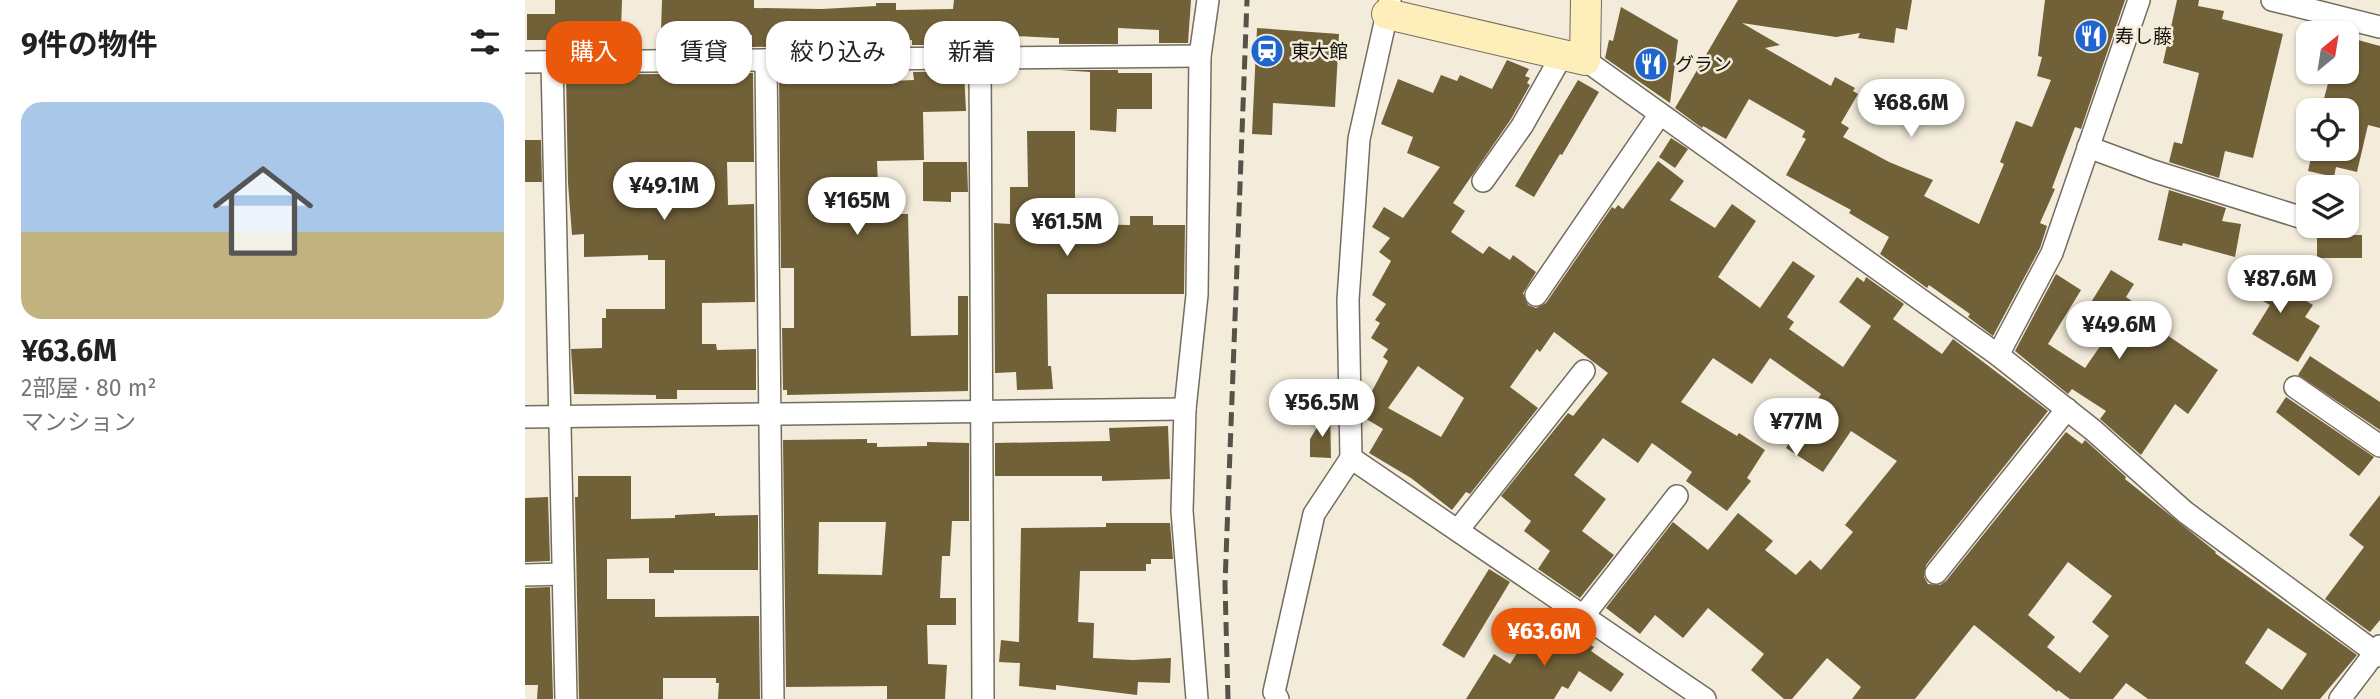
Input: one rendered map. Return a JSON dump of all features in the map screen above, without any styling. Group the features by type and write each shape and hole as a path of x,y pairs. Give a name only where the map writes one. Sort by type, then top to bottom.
{"street":[{"path":"1197,699 1182,511 1185,409 1197,295 1200,56 1208,0"},
{"path":"1483,181 1573,58 1586,0"},
{"path":"1998,355 2052,253 2139,0"},
{"path":"2272,0 2380,27"},
{"path":"1278,699 1273,692 1314,514 1351,458 1348,300 1359,139 1388,7 1573,58 1660,114 1998,355 2067,409 2185,512 2378,651 2340,699"},
{"path":"1020,57 1200,56"},
{"path":"642,61 766,60"},
{"path":"525,62 546,62"},
{"path":"552,84 566,699"},
{"path":"766,84 773,699"},
{"path":"980,84 983,699"},
{"path":"1536,295 1660,114"},
{"path":"2088,147 2296,216"},
{"path":"1458,530 1584,371"},
{"path":"2295,387 2380,446"},
{"path":"525,417 1185,409"},
{"path":"1936,573 2067,409"},
{"path":"1351,458 1705,699"},
{"path":"1584,615 1677,496"},
{"path":"525,575 563,574"}],"building":[{"path":"555,0 622,0 621,21 546,21 546,40 527,40 527,14 555,14"},
{"path":"662,0 754,0 754,8 822,9 896,3 896,10 953,9 954,0 1191,0 1188,43 1159,43 1159,30 1118,28 1118,44 1059,44 1059,38 1020,36 1020,21 924,21 924,45 912,45 910,21 766,21 766,47 752,47 752,21 661,21"},
{"path":"1738,0 1912,0 1907,30 1896,28 1894,43 1858,38 1860,33 1836,37 1742,23 1780,45 1765,48 1831,86 1835,77 1855,88 1853,91 1858,94 1841,123 1849,128 1843,137 1889,162 1933,180 1924,196 1979,224 2004,164 2000,162 2016,121 2032,127 2051,80 2037,76 2042,57 2038,56 2045,0 2125,0 2081,129 2075,127 2052,188 2055,189 2040,223 2047,226 2040,248 1993,336 1968,317 1970,314 1929,285 1927,288 1880,254 1889,237 1849,213 1851,210 1786,175 1806,139 1802,137 1805,131 1749,99 1726,139 1703,126 1702,128 1675,108"},
{"path":"2177,0 2199,0 2198,6 2224,11 2222,19 2283,34 2253,158 2225,151 2219,178 2169,162 2174,142 2182,144 2199,73 2163,63"},
{"path":"1621,7 1678,40 1670,103 1605,58 1609,40 1613,41"},
{"path":"1257,28 1339,34 1335,107 1273,103 1272,135 1252,134"},
{"path":"2359,40 2380,46 2380,128 2368,125 2357,172 2336,167 2334,175 2308,171 2310,161 2359,161 2359,98 2324,98 2328,84 2359,84"},
{"path":"1507,60 1529,69 1525,76 1530,78 1527,83 1530,85 1511,119 1453,203 1465,211 1451,232 1483,254 1489,246 1510,260 1513,255 1536,272 1523,293 1528,305 1536,308 1546,303 1612,207 1615,209 1618,205 1623,209 1658,161 1684,181 1670,200 1715,228 1732,204 1756,221 1718,277 1760,308 1793,261 1815,276 1787,317 1794,322 1789,329 1843,367 1871,326 1839,302 1857,277 1864,282 1866,277 1904,304 1893,319 1942,354 1953,339 2048,411 1926,565 1924,577 1928,584 1940,585 1946,581 2066,432 2082,444 2085,440 2126,477 2125,479 2215,553 2357,655 2320,699 2148,699 2126,683 2113,699 2070,699 2058,690 2057,692 1974,625 1915,699 1852,699 1861,687 1827,658 1792,699 1784,699 1751,670 1764,654 1708,608 1683,638 1655,615 1640,634 1606,608 1673,522 1708,550 1738,513 1773,541 1765,550 1796,575 1810,560 1821,570 1853,532 1845,525 1897,461 1851,431 1823,472 1786,448 1821,394 1770,358 1752,384 1713,358 1681,402 1765,450 1747,478 1751,481 1727,511 1686,481 1692,472 1652,443 1638,463 1603,438 1574,475 1606,499 1582,531 1614,555 1580,598 1538,569 1550,551 1524,531 1531,521 1501,496 1568,413 1573,416 1608,373 1554,332 1540,352 1537,349 1510,387 1538,408 1470,494 1466,492 1452,510 1411,478 1369,453 1383,429 1363,417 1363,408 1388,361 1383,357 1388,349 1371,338 1380,323 1375,320 1386,304 1372,295 1391,261 1379,252 1390,238 1372,227 1384,207 1403,218 1440,167 1407,153 1413,137 1381,124 1398,79 1433,93 1441,75 1457,81 1460,75 1492,89","holes":["1418,366 1464,398 1441,437 1388,408","2068,562 2112,596 2092,622 2109,636 2080,673 2047,647 2055,637 2028,615","2268,628 2307,654 2282,690 2245,663"]},
{"path":"1060,70 1118,70 1118,73 1152,73 1152,109 1117,109 1116,132 1090,130 1090,72"},
{"path":"913,72 924,72 924,84 965,84 966,111 923,112 924,160 877,161 879,214 908,214 911,336 958,335 958,296 968,296 968,391 787,395 787,390 783,390 782,328 794,328 794,268 781,268 779,84 910,84 910,80 914,80"},
{"path":"752,73 754,162 727,162 728,205 754,204 755,302 702,303 702,344 716,344 717,350 756,349 756,390 677,390 677,399 656,399 656,395 574,394 571,349 602,348 602,318 606,318 606,309 665,309 665,260 648,260 648,255 584,257 584,234 572,235 566,84 642,84 642,74 656,74 656,84 752,84"},
{"path":"1578,80 1599,92 1534,197 1515,186"},
{"path":"1027,131 1075,131 1075,224 1130,225 1130,216 1153,216 1153,225 1185,225 1184,294 1047,294 1048,366 1051,366 1053,389 1017,390 1016,372 995,373 994,223 1010,224 1010,187 1028,187"},
{"path":"1671,138 1688,149 1675,168 1659,157"},
{"path":"525,140 541,140 542,182 525,182"},
{"path":"923,162 967,162 968,192 951,192 951,202 923,201"},
{"path":"2169,190 2226,208 2222,221 2241,224 2235,257 2183,243 2182,246 2158,240"},
{"path":"2359,235 2362,235 2362,258 2317,258 2317,238 2359,238"},
{"path":"2248,265 2313,305 2305,317 2320,326 2298,362 2252,334 2270,305 2236,286"},
{"path":"2111,270 2134,284 2126,297 2158,319 2154,326 2218,370 2188,414 2175,404 2141,455 2100,419 2106,411 2072,389 2068,394 2015,351 2056,274 2081,290 2048,344 2085,368 2112,329 2085,312"},
{"path":"2310,356 2380,402 2380,430 2298,375"},
{"path":"2286,397 2374,457 2359,476 2276,412"},
{"path":"1330,406 1331,458 1310,457 1310,439"},
{"path":"1168,426 1170,479 1102,481 1102,476 995,476 995,443 1110,441 1109,428"},
{"path":"867,439 867,443 877,443 877,447 927,446 927,442 969,443 969,521 952,521 950,556 942,556 940,598 956,598 956,625 927,625 928,664 947,665 945,699 887,699 887,686 786,687 783,440","holes":["819,522 886,522 882,575 818,574"]},
{"path":"578,476 631,476 631,519 675,518 675,515 715,513 715,516 758,515 758,570 674,570 674,573 649,573 649,558 607,559 607,599 655,599 655,617 759,616 760,699 718,699 719,683 716,683 716,678 663,678 663,699 579,699 575,497 578,497"},
{"path":"2380,495 2380,620 2370,632 2325,599 2364,547 2349,535"},
{"path":"548,497 550,561 525,562 525,498"},
{"path":"1106,523 1170,523 1173,559 1151,559 1151,564 1146,564 1146,571 1080,571 1078,622 1094,623 1093,658 1171,658 1170,683 1138,682 1137,695 1056,685 1056,690 1019,686 1020,663 999,662 1001,640 1019,642 1021,528 1106,527"},
{"path":"1489,569 1510,582 1464,658 1442,645"},
{"path":"550,587 553,699 537,699 538,685 525,685 525,588"},
{"path":"1536,624 1554,635 1559,626 1594,647 1591,651 1624,674 1611,692 1579,671 1568,689 1562,686 1554,699 1466,699 1494,654 1510,664"}],"railway":[{"path":"1228,699 1225,584 1247,0"}],"place":[{"name":"寿し藤","path":"2091,36"},
{"name":"東大館","path":"1267,51"},
{"name":"グラン","path":"1651,64"}]}
